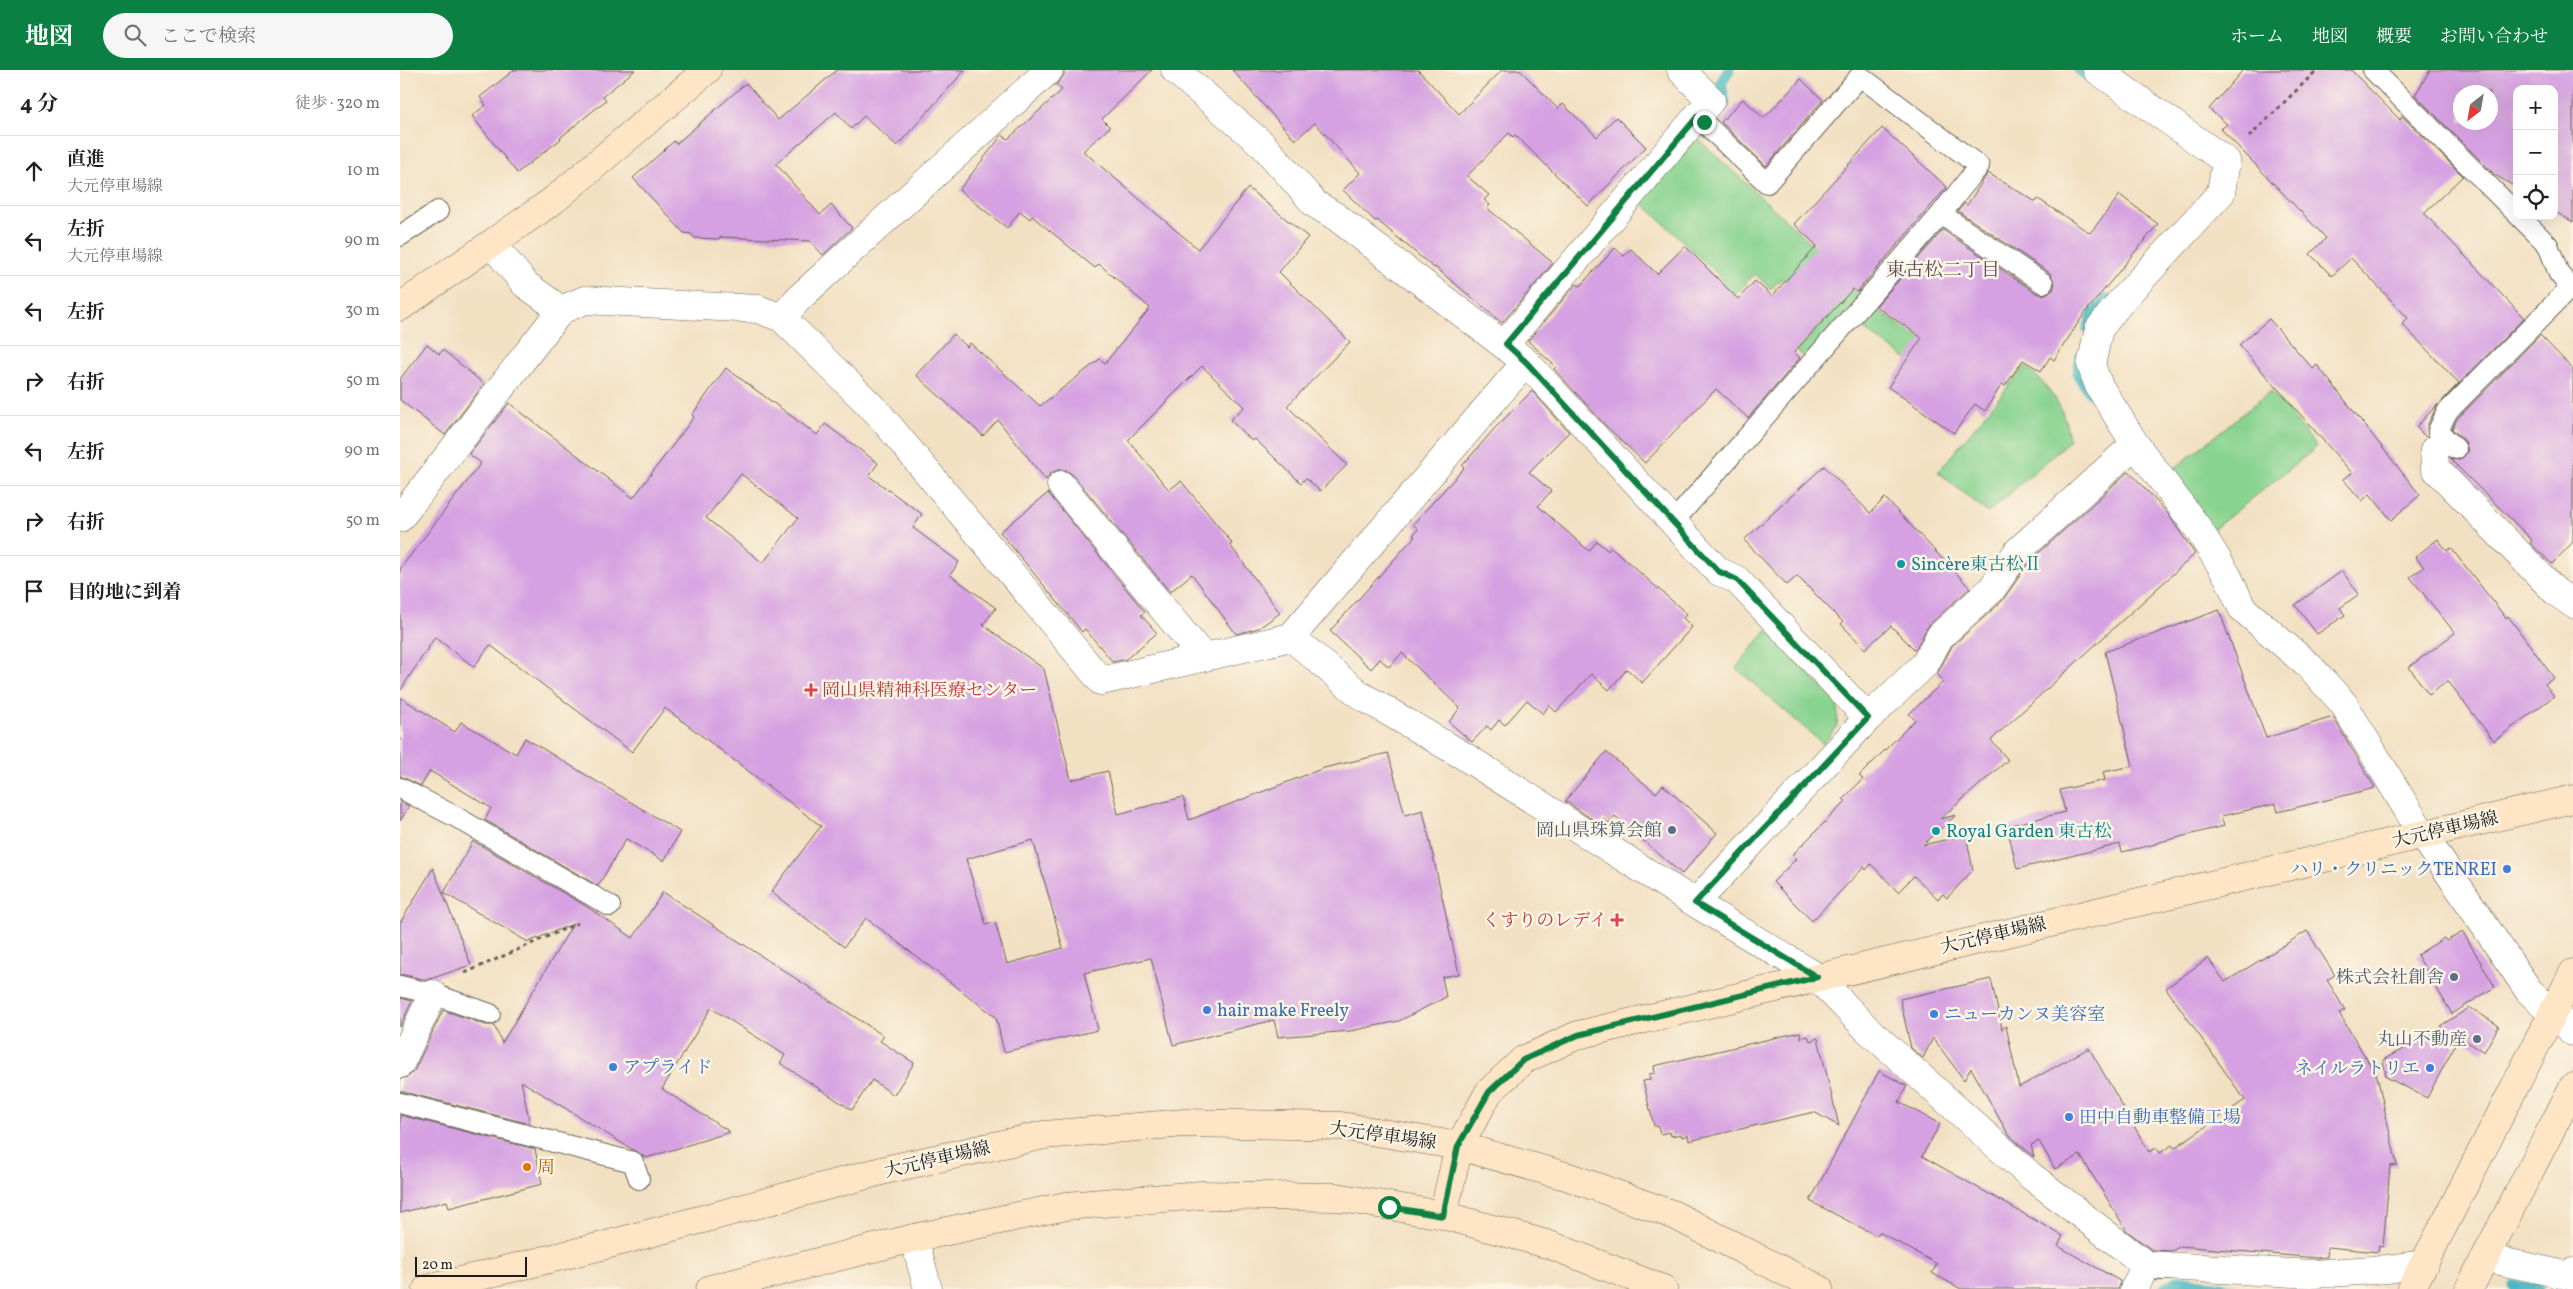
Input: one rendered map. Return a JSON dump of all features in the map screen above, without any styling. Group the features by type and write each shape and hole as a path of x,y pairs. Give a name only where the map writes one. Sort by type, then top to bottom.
{"main road":[{"path":"400,307 493,245 554,200 706,70"},
{"name":"大元停車場線","path":"1443,1216 1458,1146 1489,1092 1523,1060 1578,1035 2573,799"},
{"path":"2411,1289 2563,1023 2573,973"},
{"path":"2469,1289 2573,1087"},
{"name":"大元停車場線","path":"427,1289 606,1245 889,1169 1044,1135 1184,1123 1341,1126 1458,1146"},
{"path":"1458,1146 1570,1177 1674,1215 1819,1289"},
{"path":"710,1289 914,1238 1066,1206 1201,1195 1336,1197 1443,1216 1550,1245 1663,1289"}],"street":[{"path":"782,318 798,299 1049,70"},
{"path":"1175,70 1263,144 1315,204 1335,216 1506,344 1526,362 1718,571 1737,580 1868,718"},
{"path":"1506,344 1703,122 1711,100 1681,70"},
{"path":"2097,70 2226,161 2221,193 2121,301 2099,329 2091,365 2099,386 2135,444 2197,526 2228,577 2242,608 2309,666 2344,703 2423,834 2529,991 2563,1023"},
{"path":"493,245 524,284 560,310"},
{"path":"400,518 560,310 585,300 758,309 782,318 878,413 1101,681 1291,637 1526,362"},
{"path":"1695,903 1868,718 1924,664 1940,636 1991,590 2018,551 2135,444"},
{"path":"2445,449 2435,468 2556,592 2573,604"},
{"path":"1061,485 1203,657"},
{"path":"1291,637 1360,696 1464,756 1695,903 1817,977 1866,1028 2031,1176 2146,1265 2314,1274 2388,1269 2424,1264"},
{"path":"400,1064 433,994"},
{"path":"914,1238 928,1289"},
{"path":"2486,1258 2572,1276"},
{"path":"2134,1289 2146,1265"}],"lane":[{"path":"2373,70 2513,210"},
{"path":"1674,522 1941,214 1979,166 1860,76 1767,184 1703,122"},
{"path":"400,236 438,211"},
{"path":"1941,214 2043,283"},
{"path":"2445,449 2438,432 2447,412 2572,289 2559,274 2548,245 2523,220"},
{"path":"400,788 456,817 610,906"},
{"path":"400,986 433,994 490,1014"},
{"path":"400,1103 633,1162 639,1179"}],"path":[{"path":"2226,161 2316,70"},
{"path":"433,994 437,986 551,934 569,928 610,906"}],"green space":[{"path":"1697,138 1865,293 1807,359 1797,351 1826,319 1782,278 1771,289 1755,274 1729,301 1705,299 1723,279 1641,202"},
{"path":"1872,306 1969,373 1956,393 1858,325"},
{"path":"2025,366 2042,382 2055,399 2064,418 2069,441 1988,513 1938,472"},
{"path":"2271,391 2317,447 2210,532 2165,476"},
{"path":"1767,630 1838,704 1837,726 1823,744 1736,668"}],"building":[{"path":"514,70 635,70 603,96 606,100 561,139 517,173 472,116 486,105 480,97"},
{"path":"837,70 965,70 897,146 864,116 851,129 836,112 776,164 820,215 831,205 852,228 823,255 810,241 721,237 719,239 695,238 691,234 684,233 633,178 674,141 676,144 746,83 778,120"},
{"path":"1064,70 1152,70 1102,119 1110,127 1083,151 1198,249 1248,188 1308,237 1279,272 1350,342 1287,406 1347,465 1320,491 1306,478 1301,483 1255,439 1252,441 1230,420 1244,407 1202,366 1128,440 1169,490 1181,481 1232,543 1230,545 1280,613 1259,628 1236,634 1192,574 1170,592 1073,475 1066,470 1058,470 1051,473 1046,480 998,420 983,436 916,375 954,334 967,347 970,343 1040,406 1100,359 1105,363 1150,308 1099,264 1095,268 1032,216 1030,219 1020,211 1007,228 959,190 1002,135 1008,139 1062,90 1056,85 1064,75"},
{"path":"1232,70 1418,70 1459,114 1502,70 1520,70 1558,109 1563,104 1597,137 1616,117 1646,147 1588,206 1515,135 1513,137 1509,133 1467,176 1489,195 1484,200 1490,205 1487,208 1553,263 1502,323 1377,220 1375,221 1343,190 1360,173 1315,123 1295,140"},
{"path":"2243,70 2351,70 2400,120 2402,116 2463,176 2424,213 2524,318 2442,401 2459,383 2402,324 2408,318 2351,258 2332,276 2310,254 2326,238 2221,129 2227,124 2209,109"},
{"path":"2430,70 2573,70 2573,222 2558,213 2558,85 2513,85 2513,186 2495,175 2415,95"},
{"path":"1801,79 1823,100 1766,166 1721,122 1743,99 1764,118"},
{"path":"1882,128 1947,187 1857,292 1853,289 1794,352 1800,358 1748,418 1716,389 1645,463 1606,426 1554,369 1556,367 1528,341 1576,284 1580,286 1615,248 1624,256 1631,249 1657,274 1685,246 1738,299 1755,281 1772,296 1817,246 1794,224"},
{"path":"1988,173 2036,202 2038,199 2090,233 2120,195 2158,224 2084,314 2054,360 2050,357 2041,371 2023,360 2005,386 2002,384 1985,411 1975,404 1954,433 1888,387 1922,338 1876,306 1943,230 2036,293 2043,295 2053,290 2055,283 2050,273 1958,211 1965,203 1967,205"},
{"path":"2269,319 2313,369 2317,365 2420,495 2391,520 2370,494 2362,501 2343,479 2352,473 2239,345"},
{"path":"2540,335 2573,369 2573,542 2552,564 2530,543 2532,540 2450,459 2460,460 2468,452 2465,441 2452,429 2457,419"},
{"path":"427,344 439,354 443,350 484,384 445,435 400,400 400,379"},
{"path":"726,368 817,435 825,424 878,463 869,476 922,514 913,528 959,562 950,575 996,608 983,625 1044,669 1071,780 1108,771 1118,814 1183,797 1189,820 1324,768 1388,753 1405,815 1423,810 1459,974 1442,977 1446,997 1399,1021 1350,1031 1278,1037 1274,1020 1173,1045 1151,958 1084,973 1098,1030 1004,1052 996,1017 866,918 844,947 771,892 821,826 665,708 632,752 490,645 474,667 435,637 400,691 400,569 481,463 469,454 509,403 633,498 694,417 692,415","holes":["741,474 798,518 763,563 706,518","1033,840 1063,948 1007,964 995,922 986,925 966,859"]},
{"path":"1532,391 1569,432 1529,472 1551,491 1538,506 1589,551 1597,541 1608,551 1611,547 1687,614 1683,618 1692,627 1642,683 1627,669 1609,690 1591,674 1556,712 1549,705 1543,714 1527,700 1505,725 1499,720 1491,730 1487,726 1472,742 1449,722 1460,708 1402,653 1389,667 1380,659 1371,669 1330,631 1415,536 1413,535 1418,529 1413,524 1464,468 1462,466 1495,428"},
{"path":"2438,404 2427,426 2428,436 2426,437 2416,427"},
{"path":"1824,466 1870,513 1885,498 1970,588 1929,625 1915,650 1891,626 1865,649 1841,624 1843,622 1797,576 1787,585 1744,540"},
{"path":"2129,471 2168,514 2195,554 1991,740 2008,760 1940,819 1956,815 1923,845 1966,835 1973,870 1947,898 1943,894 1938,899 1914,876 1898,892 1871,864 1866,870 1864,867 1812,921 1773,882 1796,859 1792,855 1846,801 1843,799 1863,779 1859,776 1915,720 1909,714 1944,681 1937,674 1952,646 2002,601 2030,561"},
{"path":"1048,493 1145,612 1141,615 1157,633 1126,659 1113,662 1085,629 1082,632 1000,532"},
{"path":"2438,539 2447,551 2451,548 2506,618 2508,616 2554,678 2545,684 2554,696 2494,741 2448,681 2429,695 2409,667 2455,633 2410,577 2424,567 2415,557"},
{"path":"2342,571 2359,594 2340,608 2345,615 2317,634 2295,605"},
{"path":"2219,610 2266,738 2333,717 2375,788 2278,812 2276,804 2221,816 2224,826 2156,844 2122,852 2120,844 2017,869 2007,826 2065,812 2060,790 2105,780 2103,772 2133,766 2105,652"},
{"path":"400,697 455,732 461,722 516,754 525,738 680,832 664,861 626,839 598,886 485,820 491,808 430,771 421,786 400,776"},
{"path":"1606,752 1656,793 1663,785 1717,833 1682,874 1615,816 1609,823 1603,819 1599,824 1565,801"},
{"path":"400,801 409,806 400,821"},
{"path":"473,841 586,906 633,938 663,892 884,1036 880,1041 914,1063 894,1095 872,1080 852,1110 780,1063 785,1055 711,1008 662,1089 730,1132 646,1158 521,1081 530,1124 400,1091 400,1079 408,1077 414,1071 443,1010 486,1025 494,1025 502,1043 573,924 528,942 444,893"},
{"path":"433,868 471,965 427,980 400,974 400,923"},
{"path":"2307,931 2335,975 2327,980 2345,1010 2339,1013 2377,1076 2397,1165 2390,1166 2383,1247 2379,1246 2378,1252 2328,1247 2327,1257 2316,1258 2181,1246 2172,1251 2152,1250 2127,1231 2080,1155 2055,1169 2039,1141 2031,1145 2034,1157 2008,1134 1971,1068 1964,1080 1933,1038 1923,1058 1911,1048 1900,999 1991,979 2002,1029 2006,1026 2019,1087 2089,1048 2149,1152 2156,1148 2160,1153 2172,1145 2174,1148 2245,1100 2166,988 2208,958 2225,982"},
{"path":"2463,932 2495,987 2452,1014 2417,955 2444,938 2446,941"},
{"path":"400,998 412,1001 400,1027"},
{"path":"2469,1008 2499,1026 2484,1052 2459,1037 2427,1098 2386,1077 2383,1060 2442,1027 2440,1026"},
{"path":"1800,1032 1801,1038 1808,1036 1810,1041 1818,1038 1839,1126 1814,1112 1689,1141 1688,1135 1682,1137 1681,1134 1671,1136 1670,1132 1660,1134 1658,1126 1654,1126 1643,1081 1650,1080 1649,1074 1655,1073 1654,1066"},
{"path":"1879,1071 1907,1086 1899,1102 1940,1124 1922,1156 2063,1236 2058,1246 2120,1281 2119,1289 1961,1289 1932,1273 1937,1264 1879,1232 1877,1236 1810,1201"},
{"path":"400,1115 535,1149 542,1184 449,1208 447,1201 400,1213"}],"waterway":[{"path":"1713,117 1725,104 1721,83 1729,70"},
{"path":"2079,70 2096,82"},
{"path":"2088,329 2093,314 2107,299"},
{"path":"2080,357 2078,375 2091,394"},
{"path":"2164,1289 2179,1280 2231,1289"},
{"path":"2514,1286 2538,1289"}],"place":[{"name":"Sincère東古松Ⅱ","path":"1901,564"},
{"name":"岡山県精神科医療センター","path":"811,690"},
{"name":"岡山県珠算会館","path":"1672,830"},
{"name":"Royal Garden 東古松","path":"1936,831"},
{"name":"ハリ・クリニックTENREI","path":"2507,869"},
{"name":"くすりのレデイ","path":"1617,920"},
{"name":"株式会社創舎","path":"2454,977"},
{"name":"hair make Freely","path":"1207,1010"},
{"name":"ニューカンヌ美容室","path":"1934,1014"},
{"name":"丸山不動産","path":"2477,1039"},
{"name":"アプライド","path":"613,1067"},
{"name":"ネイルラトリエ","path":"2430,1068"},
{"name":"田中自動車整備工場","path":"2069,1117"},
{"name":"周","path":"527,1167"}],"district":[{"name":"東古松二丁目","path":"1943,269"}],"route":[{"path":"1389,1207 1443,1216 1458,1146 1489,1092 1523,1060 1578,1035 1817,977 1695,903 1868,718 1737,580 1718,571 1526,362 1506,344 1698,116 1704,122"}]}
